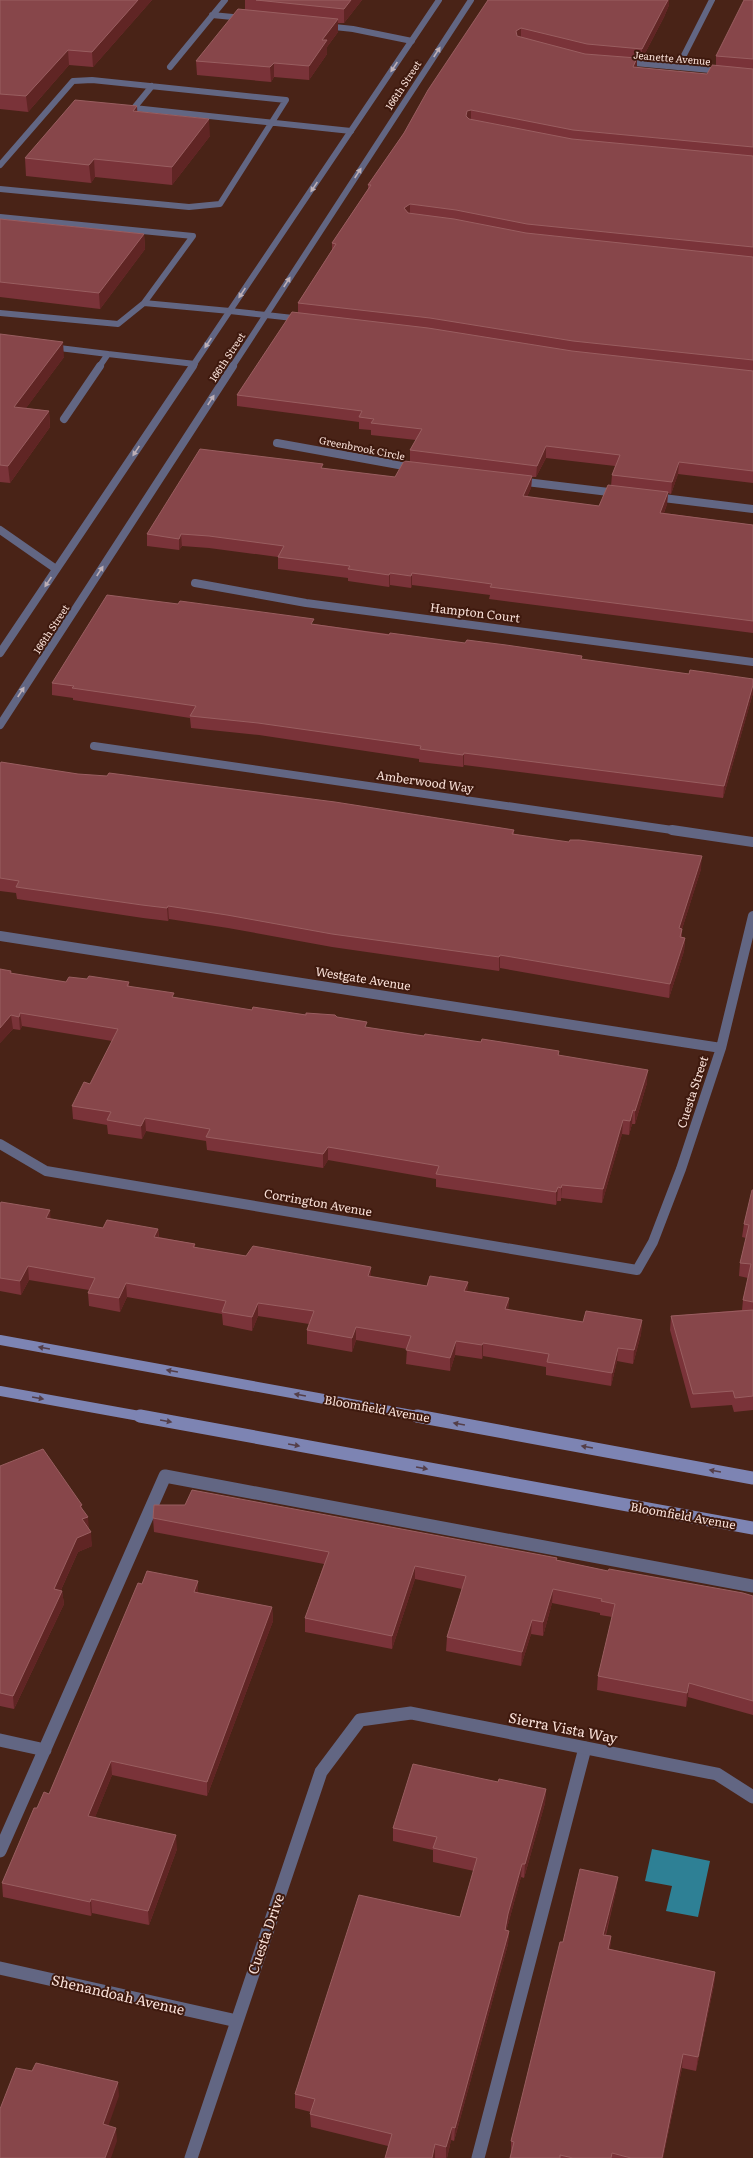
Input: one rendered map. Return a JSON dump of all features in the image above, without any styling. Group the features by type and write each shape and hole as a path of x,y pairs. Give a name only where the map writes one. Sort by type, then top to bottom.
{"main road":[{"name":"Bloomfield Avenue","path":"0,1340 753,1478"},
{"name":"Bloomfield Avenue","path":"0,1391 753,1528"}],"street":[{"path":"170,67 225,0"},
{"name":"166th Street","path":"0,653 439,0"},
{"name":"166th Street","path":"0,725 471,0"},
{"path":"678,68 712,0"},
{"path":"212,15 249,18"},
{"path":"316,25 353,29 412,41"},
{"name":"Jeanette Avenue","path":"616,62 730,72"},
{"path":"0,164 73,81 92,80 286,100 220,204 189,207 0,189"},
{"path":"152,86 134,108 351,131"},
{"path":"0,217 193,236 144,303 118,324 104,324 0,313"},
{"path":"144,303 314,320"},
{"path":"46,347 195,364"},
{"path":"64,419 108,354"},
{"name":"Greenbrook Circle","path":"277,443 329,451 397,466 421,469"},
{"path":"508,480 626,494"},
{"path":"650,497 753,509"},
{"path":"0,530 56,569"},
{"name":"Hampton Court","path":"195,583 306,603 753,662"},
{"name":"Amberwood Way","path":"94,746 753,842"},
{"name":"Cuesta Street","path":"638,1270 653,1242 681,1169 721,1048 753,916"},
{"name":"Westgate Avenue","path":"0,936 721,1048"},
{"name":"Corrington Avenue","path":"0,1144 46,1171 638,1270"},
{"path":"0,1851 165,1476 753,1586"},
{"name":"Sierra Vista Way","path":"360,1720 411,1713 717,1774 753,1797"},
{"name":"Cuesta Drive","path":"191,2158 321,1772 360,1720"},
{"path":"0,1740 45,1750"},
{"path":"478,2158 585,1748"},
{"name":"Shenandoah Avenue","path":"0,1968 236,2021"}],"water":[{"path":"652,1849 710,1861 698,1917 666,1911 672,1886 645,1881"}],"building":[{"path":"0,0 138,0 92,52 68,50 26,96 0,94"},
{"path":"256,0 351,0 344,9"},
{"path":"488,0 668,0 642,49 587,44 521,28 516,31 517,36 585,54 637,58 633,67 707,74 712,65 753,69 753,147 573,130 471,110 467,111 466,116 469,119 572,139 753,156 753,247 527,224 456,210 410,204 404,208 408,213 454,219 526,233 753,257 753,360 573,341 430,318 298,303 336,244 332,243 371,185 368,185 404,133 428,90"},
{"path":"744,0 753,0 753,59 716,56"},
{"path":"238,9 338,19 322,40 327,40 309,66 274,63 270,67 196,61"},
{"path":"75,100 137,106 133,111 209,119 172,167 94,159 89,165 25,158"},
{"path":"0,219 144,234 99,293 0,282"},
{"path":"292,312 428,328 572,351 753,371 753,471 679,462 672,482 612,475 620,455 546,446 537,466 410,450 422,429 371,423 374,419 359,417 362,411 237,395"},
{"path":"0,334 63,342 14,407 49,411 8,466 0,465"},
{"path":"200,449 323,464 321,468 395,477 404,461 532,476 523,496 599,506 608,485 668,492 660,513 753,525 753,621 490,587 492,584 412,573 411,576 390,573 389,575 348,569 350,566 278,557 284,546 209,536 181,534 179,539 147,534"},
{"path":"107,595 178,604 180,601 314,619 311,624 389,635 390,633 465,643 467,640 506,645 582,656 581,659 689,674 690,670 753,679 753,685 724,786 464,753 463,755 420,749 421,746 258,723 190,716 196,706 72,688 74,686 52,683"},
{"path":"1,762 78,774 107,776 109,773 335,802 514,830 512,834 569,842 570,840 579,840 702,856 679,928 682,929 680,937 685,938 670,984 500,955 499,957 332,934 168,906 167,908 142,905 16,887 19,881 0,878"},
{"path":"0,969 11,971 10,973 66,982 69,977 87,979 89,976 129,982 127,986 174,993 172,997 252,1010 253,1007 306,1015 306,1013 335,1015 337,1017 367,1022 365,1027 424,1036 425,1034 481,1042 482,1039 559,1051 558,1055 648,1070 635,1111 633,1110 630,1121 623,1120 603,1189 562,1185 561,1188 558,1187 556,1192 436,1174 439,1166 328,1147 323,1154 206,1137 210,1129 145,1118 141,1126 107,1120 111,1112 72,1106 84,1082 90,1084 118,1029 20,1013 19,1017 11,1015 0,1028"},
{"path":"752,1190 753,1302 743,1300 751,1264 740,1263 749,1225 744,1224"},
{"path":"1,1202 50,1210 46,1218 103,1228 107,1220 158,1229 154,1237 195,1244 193,1247 246,1256 253,1246 371,1267 368,1276 427,1286 430,1276 468,1282 464,1291 509,1298 505,1309 583,1322 586,1311 642,1320 634,1350 618,1348 612,1373 547,1362 549,1354 483,1343 482,1345 456,1341 450,1358 406,1350 411,1336 356,1327 352,1338 307,1330 314,1311 258,1303 252,1317 222,1312 226,1301 126,1283 119,1298 88,1293 95,1278 28,1266 20,1281 0,1278"},
{"path":"753,1310 753,1396 735,1398 733,1391 693,1394 671,1316"},
{"path":"43,1449 82,1505 80,1506 88,1517 82,1519 91,1532 77,1538 54,1589 62,1591 13,1696 0,1693 0,1466"},
{"path":"192,1490 557,1558 556,1560 608,1571 609,1569 753,1596 753,1701 689,1683 687,1693 598,1676 615,1604 601,1601 602,1599 553,1589 543,1622 532,1620 522,1652 447,1637 466,1576 415,1566 392,1636 305,1618 329,1552 153,1518 154,1505 185,1505"},
{"path":"147,1571 198,1581 194,1592 272,1607 207,1782 111,1761 88,1816 176,1835 148,1911 91,1899 90,1902 2,1883 34,1808 37,1808 44,1792 49,1794 138,1583 142,1584"},
{"path":"413,1764 498,1782 499,1779 546,1789 525,1864 522,1864 508,1914 505,1930 509,1931 455,2128 452,2127 446,2147 435,2144 432,2158 385,2158 392,2134 310,2114 315,2099 295,2094 359,1895 460,1917 477,1858 433,1848 437,1837 393,1828"},
{"path":"580,1869 618,1877 603,1935 611,1936 608,1949 715,1972 698,2057 683,2054 662,2158 631,2158 612,2153 611,2158 573,2158 560,2155 560,2158 510,2158 514,2142 511,2141 560,1942 563,1942"},
{"path":"36,2063 118,2082 103,2124 116,2128 105,2158 0,2158 0,2109 16,2068 32,2071"}]}
